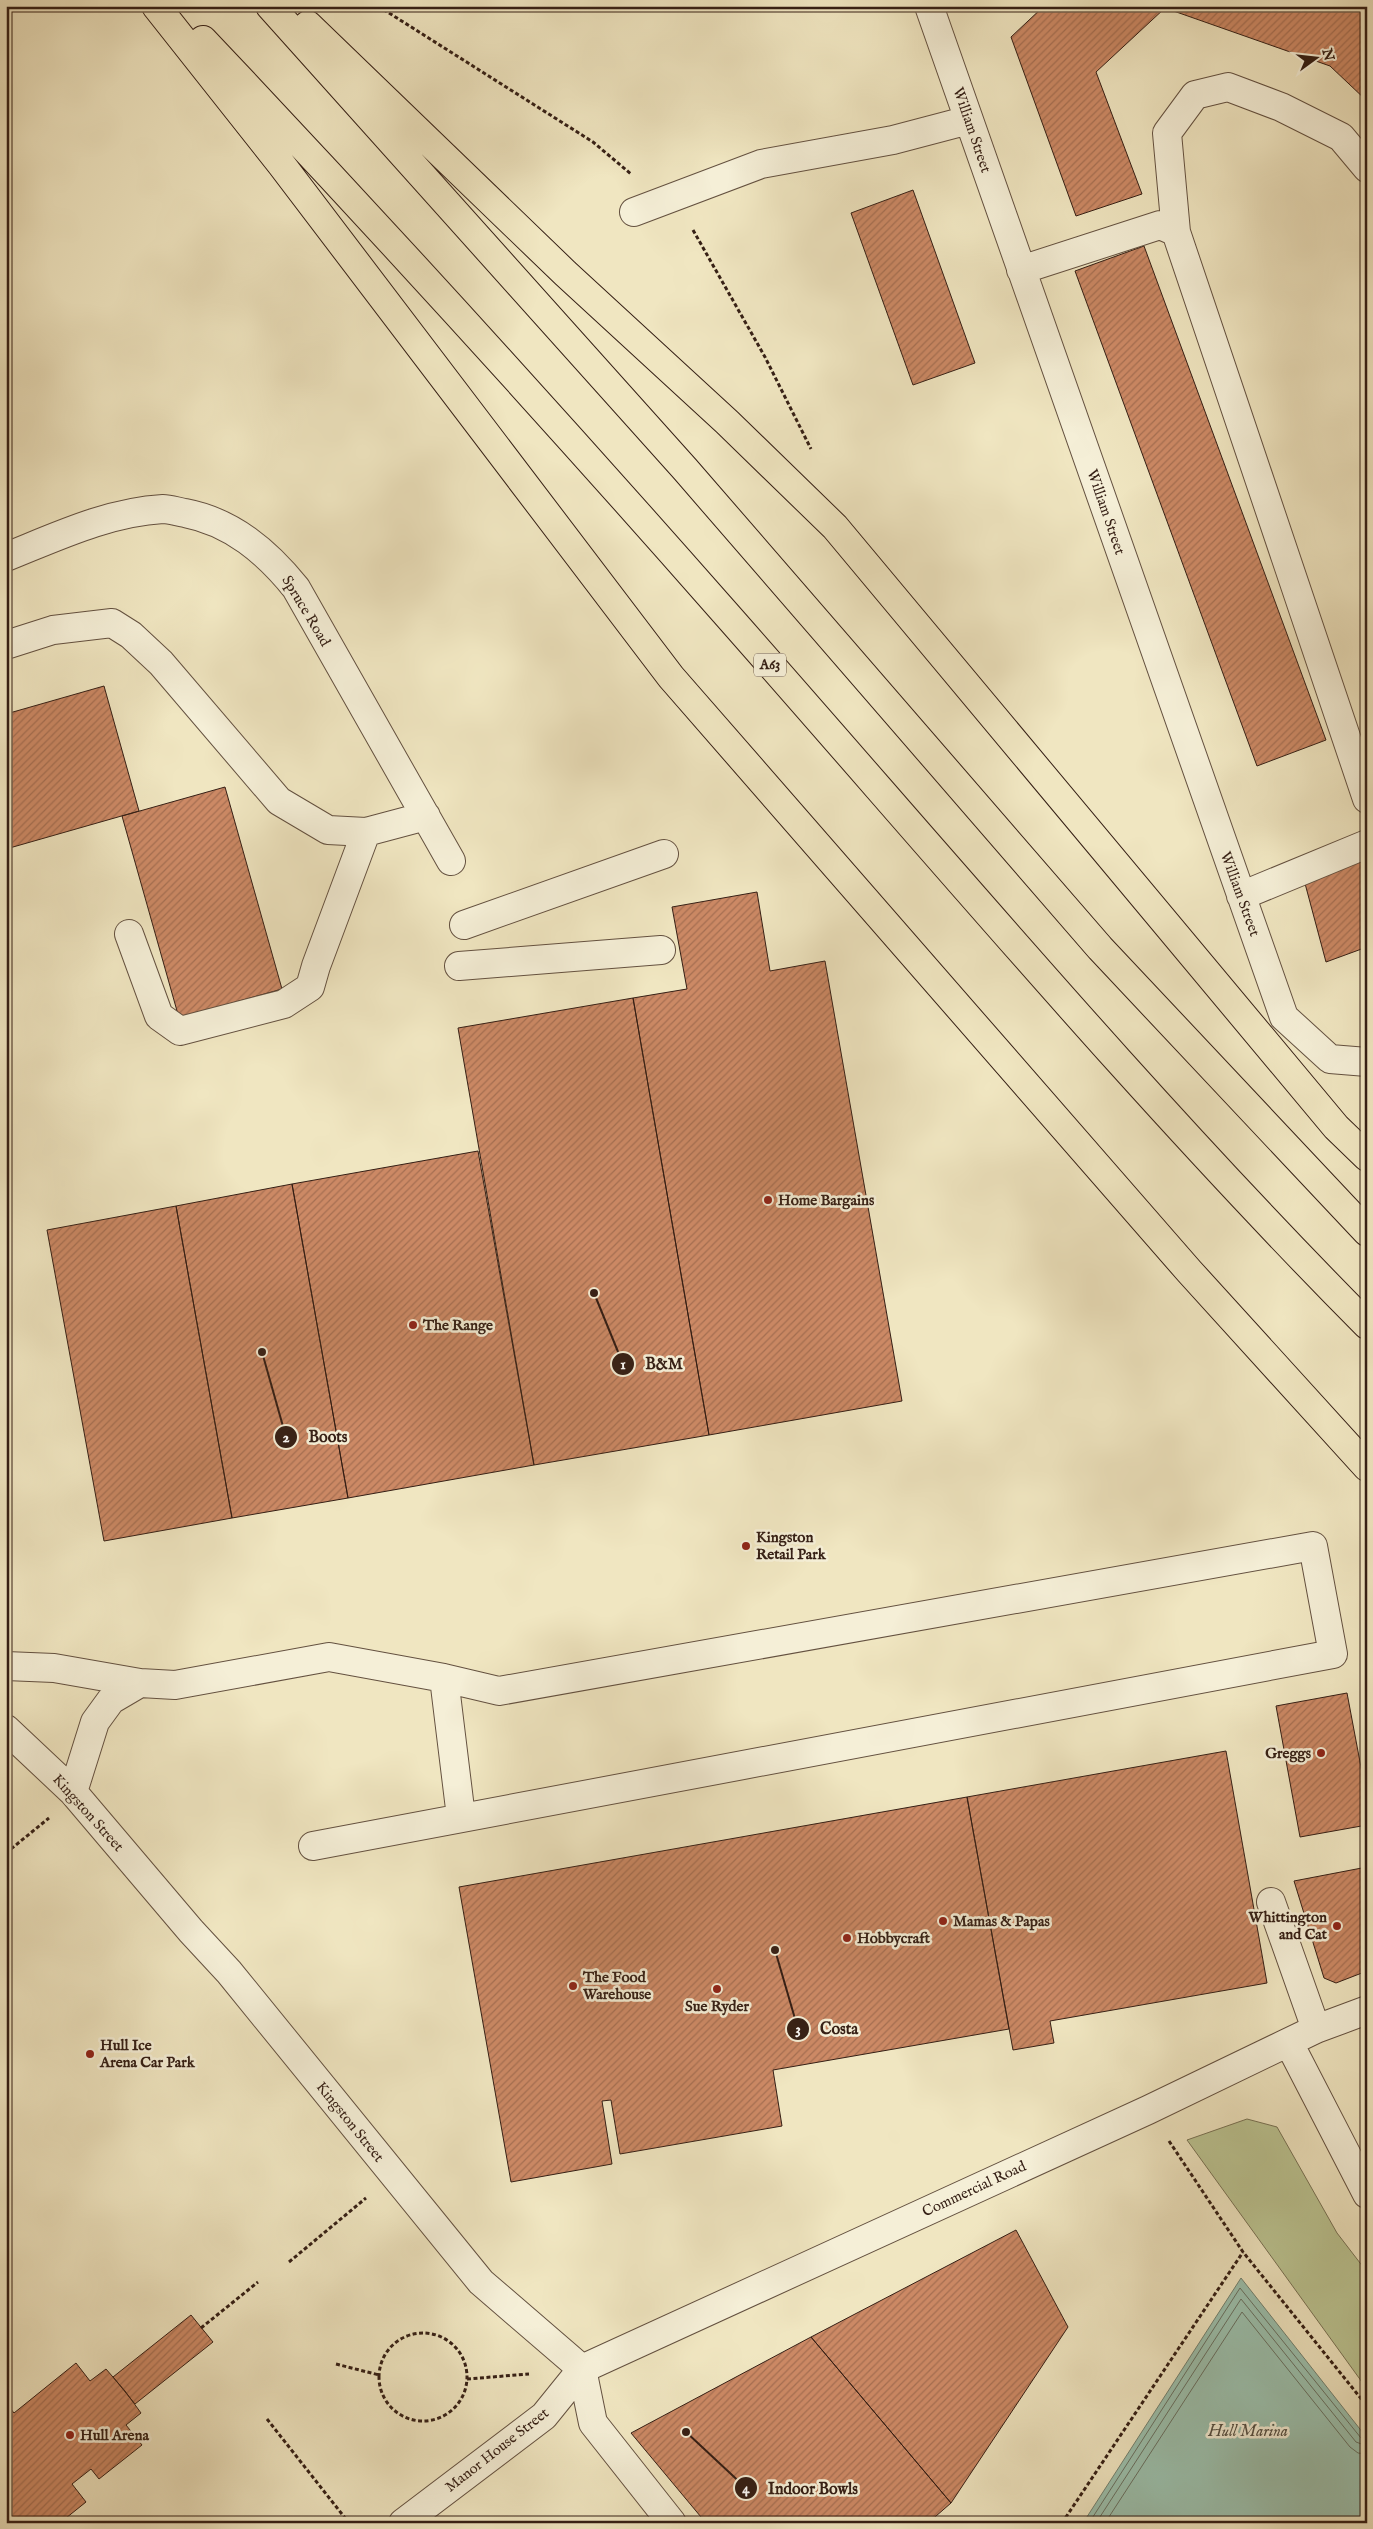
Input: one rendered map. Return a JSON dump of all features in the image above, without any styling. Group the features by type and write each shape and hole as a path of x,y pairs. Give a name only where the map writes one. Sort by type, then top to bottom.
{"highway":[{"path":"156,6 287,172 671,677 1189,1271 1367,1467"},
{"name":"A63","path":"171,6 448,306 705,591 1036,969 1304,1261 1367,1325"},
{"path":"270,6 685,469 1100,948 1367,1232"},
{"path":"289,6 565,274 727,422 835,527 1336,1127 1367,1157"}],"street":[{"name":"William Street","path":"929,6 1284,1017 1330,1059 1367,1062"},
{"path":"1367,168 1341,137 1281,107 1228,87 1195,95 1167,133 1176,232 1367,799"},
{"path":"634,212 761,164 893,140 969,120"},
{"path":"1021,270 1160,225 1176,232"},
{"name":"Spruce Road","path":"6,557 79,528 121,517 164,509 195,515 224,525 251,541 276,563 296,588 451,862"},
{"path":"6,645 53,630 112,623 131,634 161,663 279,801 328,830 366,832 426,816"},
{"path":"129,934 159,1016 180,1031 284,1004 310,988 316,966 366,832"},
{"path":"1241,896 1367,844"},
{"path":"464,925 664,854"},
{"path":"459,966 661,950"},
{"path":"6,1666 54,1668 140,1683 175,1685 329,1658 444,1678 499,1691 1314,1546 1333,1654 313,1846"},
{"path":"444,1678 461,1817"},
{"path":"75,1794 95,1722 111,1700 140,1683"},
{"name":"Kingston Street","path":"6,1729 75,1794 191,1932 229,1972 481,2282 582,2369"},
{"path":"1271,1902 1316,2029"},
{"name":"Commercial Road","path":"582,2369 1316,2029 1367,2010"},
{"path":"1289,2043 1367,2194"},
{"path":"582,2369 593,2423 672,2523"},
{"name":"Manor House Street","path":"403,2523 544,2416 582,2369"}],"path":[{"path":"6,1853 75,1794"},
{"path":"1190,2173 1243,2252 1367,2406"},
{"path":"289,2262 354,2210 371,2192"},
{"path":"1062,2523 1243,2252"},
{"path":"201,2328 258,2282"},
{"path":"426,2333 442,2336 454,2345 463,2358 468,2372 467,2379 467,2388 461,2402 450,2413 436,2420 421,2422 407,2419 395,2412 386,2401 380,2388 379,2374 382,2361 389,2349 399,2339 412,2334 426,2333"},
{"path":"336,2364 379,2374"},
{"path":"467,2379 582,2369"},
{"path":"267,2419 349,2523"}],"shaded area":[{"path":"1247,2119 1277,2127 1337,2233 1367,2272 1367,2389 1187,2140"}],"water":[{"name":"Hull Marina","path":"1241,2278 1367,2438 1367,2523 1083,2523"}],"building":[{"path":"1044,6 1367,6 1367,101 1330,66 1165,8 1096,72 1142,194 1076,216 1011,37"},
{"path":"913,190 975,363 913,385 851,213"},
{"path":"1144,246 1326,740 1257,766 1075,271"},
{"path":"104,686 139,811 6,849 6,714"},
{"path":"225,787 282,989 179,1018 122,816"},
{"path":"1367,855 1367,947 1326,962 1303,876"},
{"name":"Home Bargains","path":"757,892 770,971 825,961 902,1401 709,1435 633,998 687,989 672,907"},
{"path":"633,998 709,1435 534,1465 458,1028"},
{"name":"The Range","path":"478,1151 534,1465 348,1498 292,1184"},
{"path":"292,1184 348,1498 232,1518 176,1206"},
{"path":"176,1206 232,1518 104,1541 47,1230"},
{"name":"Greggs","path":"1347,1693 1367,1799 1367,1825 1300,1837 1276,1706"},
{"path":"1226,1751 1267,1983 1050,2021 1054,2043 1013,2050 967,1797"},
{"path":"967,1797 1009,2029 773,2070 782,2126 620,2154 611,2100 602,2101 612,2164 511,2182 459,1887"},
{"name":"Whittington and Cat","path":"1367,1867 1367,1971 1336,1983 1324,1978 1294,1881"},
{"path":"1016,2230 1068,2327 951,2503 811,2337"},
{"path":"191,2315 213,2342 135,2404 113,2377"},
{"path":"811,2337 951,2503 928,2523 706,2523 631,2433"},
{"name":"Hull Arena","path":"76,2363 90,2381 106,2369 125,2391 141,2413 126,2425 142,2445 99,2479 91,2469 72,2484 86,2502 66,2518 70,2523 6,2523 6,2403 14,2413"}],"place":[{"name":"Home Bargains","path":"768,1200"},
{"name":"B&M","path":"594,1293"},
{"name":"The Range","path":"413,1325"},
{"name":"Boots","path":"262,1352"},
{"name":"Kingston Retail Park","path":"746,1546"},
{"name":"Greggs","path":"1321,1753"},
{"name":"Mamas & Papas","path":"943,1921"},
{"name":"Whittington and Cat","path":"1337,1926"},
{"name":"Hobbycraft","path":"847,1938"},
{"name":"Costa","path":"775,1950"},
{"name":"The Food Warehouse","path":"573,1986"},
{"name":"Sue Ryder","path":"717,1989"},
{"name":"Hull Ice Arena Car Park","path":"90,2054"},
{"name":"Indoor Bowls","path":"686,2432"},
{"name":"Hull Arena","path":"70,2435"}]}
